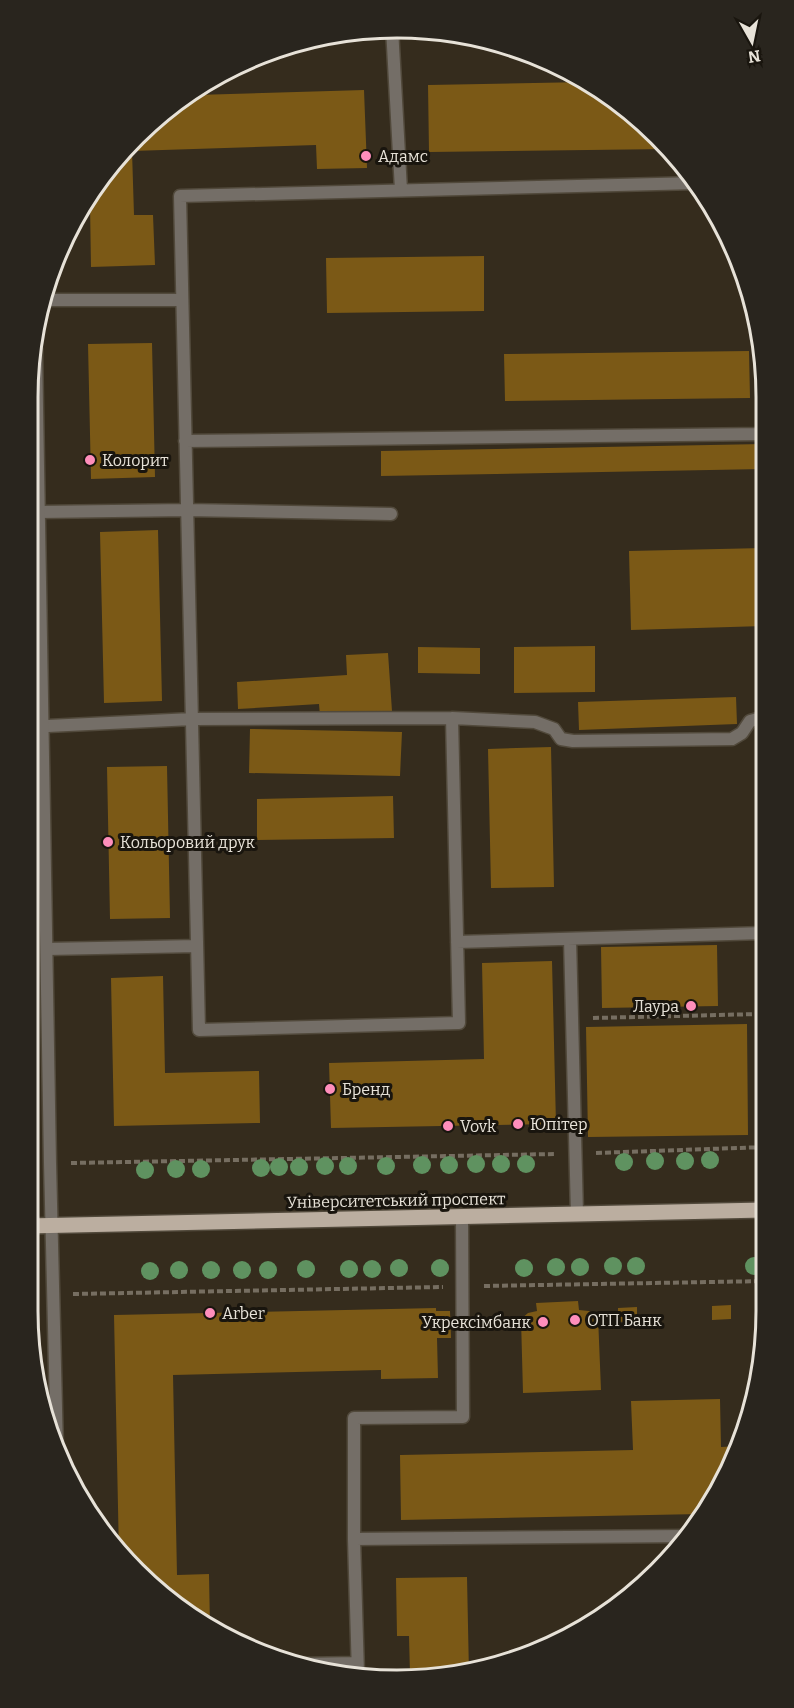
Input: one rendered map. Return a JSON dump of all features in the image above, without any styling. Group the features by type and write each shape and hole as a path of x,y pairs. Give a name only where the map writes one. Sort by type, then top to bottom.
{"main road":[{"name":"Університетський проспект","path":"38,1226 756,1210"}],"street":[{"path":"392,38 400,190"},
{"path":"452,718 459,1023 199,1030 180,196 686,183"},
{"path":"51,300 182,300"},
{"path":"185,441 756,434"},
{"path":"38,458 56,1425"},
{"path":"39,512 187,510 390,514"},
{"path":"38,727 192,719 452,718 535,722 554,729 561,740 573,741 732,739 742,733 750,722 756,720"},
{"path":"457,942 756,933"},
{"path":"570,939 577,1214"},
{"path":"47,949 197,946"},
{"path":"358,1668 354,1539 354,1418 464,1417 462,1217"},
{"path":"354,1539 677,1536"}],"path":[{"path":"572,1019 756,1014"},
{"path":"50,1163 756,1148"},
{"path":"53,1294 756,1281"}],"building":[{"path":"570,82 616,112 657,149 429,152 428,85"},
{"path":"364,90 367,168 317,169 316,145 136,151 160,127 202,95"},
{"path":"132,155 134,215 153,215 155,265 91,267 90,210 112,178"},
{"path":"484,256 484,311 327,313 326,258"},
{"path":"152,343 155,477 91,479 88,344"},
{"path":"749,351 750,398 505,401 504,354"},
{"path":"756,444 756,469 381,476 381,451"},
{"path":"158,530 162,701 104,703 100,532"},
{"path":"756,548 756,626 631,630 629,551"},
{"path":"595,646 595,692 514,693 514,647"},
{"path":"418,647 480,648 480,674 418,673"},
{"path":"388,653 392,711 320,716 319,704 238,709 237,682 347,675 346,655"},
{"path":"736,697 737,724 579,730 578,702"},
{"path":"250,729 402,732 400,776 249,773"},
{"path":"551,747 554,887 491,888 488,749"},
{"path":"167,766 170,918 110,919 107,767"},
{"path":"393,796 394,838 257,840 257,799"},
{"path":"717,945 718,1006 602,1008 601,947"},
{"path":"552,961 556,1124 331,1128 329,1063 484,1059 482,963"},
{"path":"163,976 165,1073 259,1071 260,1123 114,1126 111,978"},
{"path":"747,1024 748,1135 588,1137 586,1027"},
{"path":"578,1301 579,1310 589,1311 598,1316 601,1390 523,1393 521,1319 528,1313 537,1311 536,1303"},
{"path":"731,1305 731,1319 712,1320 712,1306"},
{"path":"637,1307 637,1321 618,1322 618,1308"},
{"path":"436,1308 436,1311 450,1311 451,1338 437,1338 438,1378 381,1379 381,1370 173,1375 177,1575 209,1574 210,1618 160,1581 119,1538 114,1315"},
{"path":"720,1399 721,1447 730,1447 694,1514 401,1520 400,1455 633,1450 631,1401"},
{"path":"467,1577 469,1664 410,1670 409,1636 397,1636 396,1578"}],"place":[{"name":"Адамс","path":"366,156"},
{"name":"Колорит","path":"90,460"},
{"name":"Кольоровий друк","path":"108,842"},
{"name":"Лаура","path":"691,1006"},
{"name":"Бренд","path":"330,1089"},
{"name":"Юпітер","path":"518,1124"},
{"name":"Vovk","path":"448,1126"},
{"name":"Arber","path":"210,1313"},
{"name":"ОТП Банк","path":"575,1320"},
{"name":"Укрексімбанк","path":"543,1322"}]}
